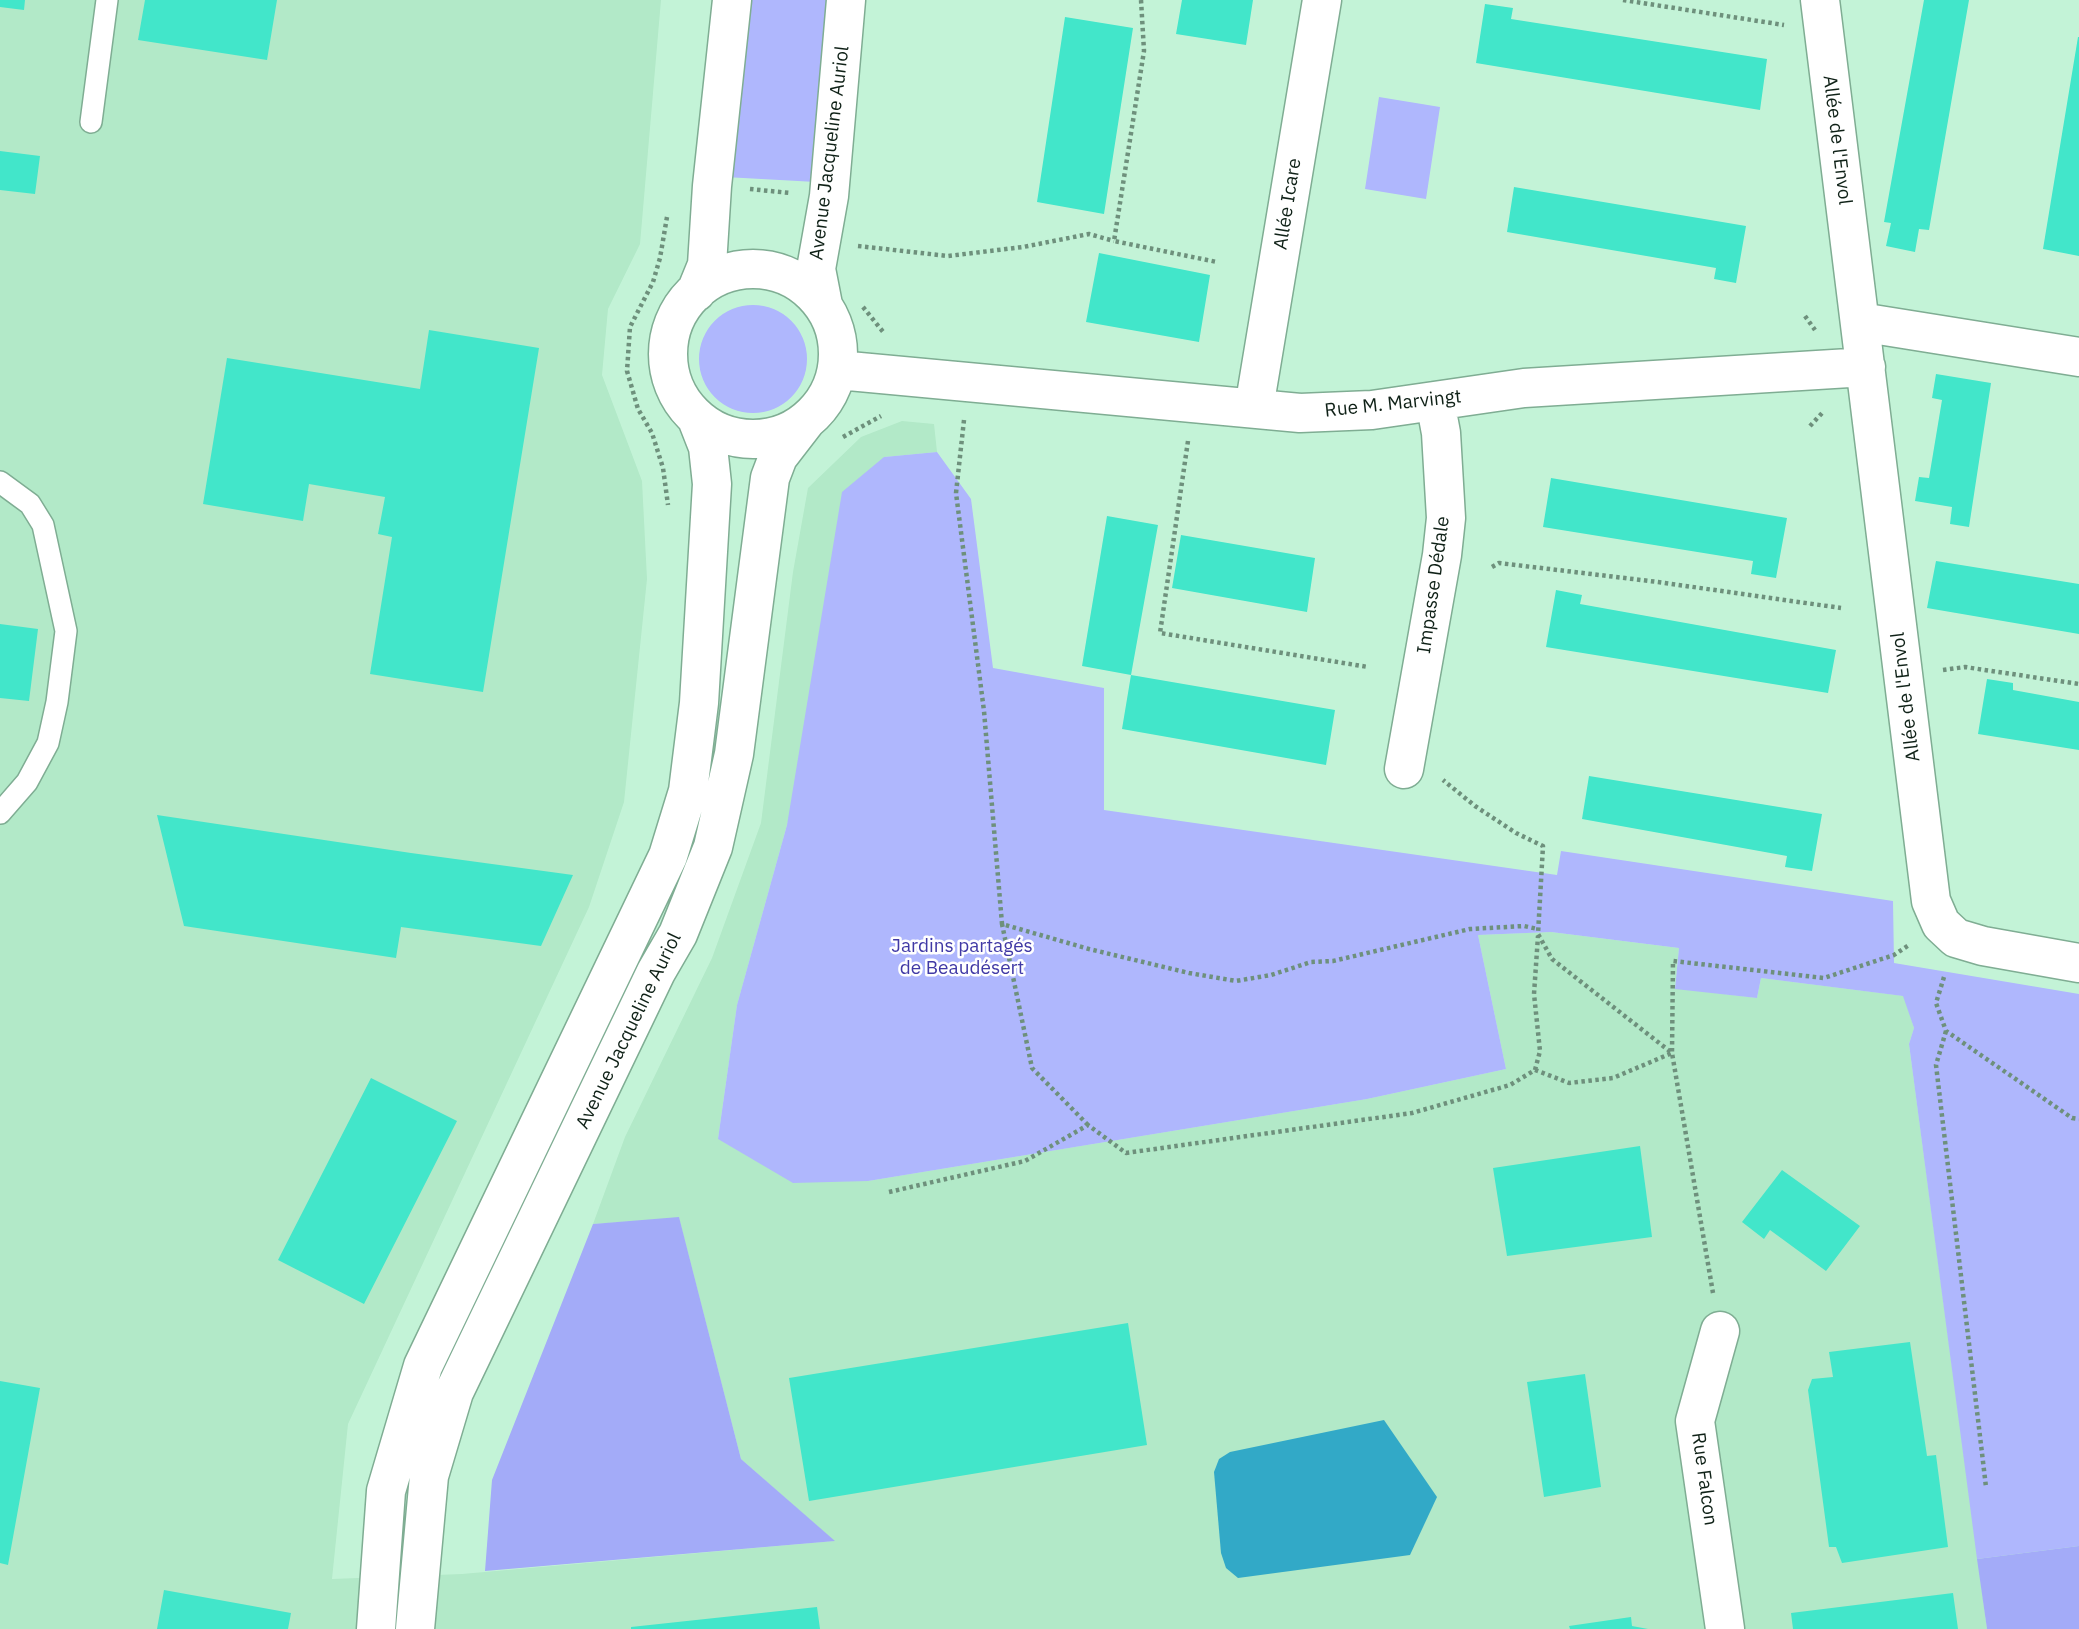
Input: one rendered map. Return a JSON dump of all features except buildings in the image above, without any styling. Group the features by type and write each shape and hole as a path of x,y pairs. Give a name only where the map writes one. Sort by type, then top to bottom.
{"street":[{"path":"696,292 707,265 712,186 732,0"},
{"name":"Avenue Jacqueline Auriol","path":"823,305 817,270 829,196 846,0"},
{"name":"Allée Icare","path":"1254,408 1322,0"},
{"name":"Allée de l'Envol","path":"1820,0 1931,901 1941,924 1956,939 2079,963"},
{"path":"738,270 762,270 785,275 806,287 823,305 834,325 839,347 838,370 831,390 820,408 806,422 785,434 762,440 739,439 717,432 697,419 680,398 670,374 668,347 672,327 682,307 696,292 716,278 738,270"},
{"path":"1860,323 2079,357"},
{"name":"Rue M. Marvingt","path":"838,370 1300,413 1372,410 1524,388 1866,368"},
{"name":"Impasse Dédale","path":"1404,768 1442,555 1446,518 1441,433 1435,401"},
{"name":"Avenue Jacqueline Auriol","path":"376,1629 386,1491 423,1366 668,856 688,792 699,703 712,484 708,447 697,419"},
{"name":"Avenue Jacqueline Auriol","path":"415,1629 429,1476 454,1392 656,972 678,934 713,847 734,754 770,478 778,457 806,422"},
{"name":"Rue Falcon","path":"1720,1331 1695,1420 1725,1629"}],"lane":[{"path":"91,122 107,0"},
{"path":"0,482 30,504 43,525 66,631 57,702 48,743 27,782 0,813"}],"path":[{"path":"1135,0 1142,7"},
{"path":"1114,241 1144,51 1141,0"},
{"path":"1623,0 1789,26"},
{"path":"712,186 829,196"},
{"path":"668,208 653,282 630,327 627,371 638,409 656,444 663,468 670,518"},
{"path":"849,245 948,256 1023,247 1088,234 1217,262"},
{"path":"964,419 956,493 984,711 1002,923 1032,1068 1088,1125 1126,1153 1412,1113 1510,1085 1535,1070 1541,1051 1534,994 1543,846 1516,833 1475,806 1439,777 1404,768"},
{"path":"1188,439 1160,633 1368,667"},
{"path":"1492,567 1499,563 1512,564 1841,608"},
{"path":"1941,670 1965,667 2079,684"},
{"path":"1002,923 1102,952 1188,973 1236,981 1270,975 1311,962 1333,961 1469,929 1524,926 1538,931 1552,959 1672,1053"},
{"path":"1720,1331 1672,1053 1673,961 1824,978 1894,955 1913,942"},
{"path":"1948,966 1936,1003 1946,1031 2072,1118 2079,1119"},
{"path":"1946,1031 1936,1065 1986,1487"},
{"path":"1535,1070 1569,1083 1613,1079 1672,1053"},
{"path":"889,1192 1025,1161 1088,1125"}],"shaded area":[{"path":"0,0 661,0 640,244 608,309 602,375 642,481 647,579 624,802 589,907 348,1424 332,1579 462,1574 834,1541 741,1459 679,1218 593,1224 625,1137 712,958 761,823 793,572 808,488 861,437 902,421 934,424 937,452 884,457 737,1005 718,1139 868,1181 1367,1099 1506,1069 1478,935 1551,932 1679,948 1675,988 1757,998 1761,978 1904,996 1914,1028 1909,1044 1987,1629 0,1629"},
{"path":"679,1217 741,1459 835,1541 485,1571 492,1480 593,1224"},
{"path":"1384,1420 1437,1497 1410,1555 1238,1578 1226,1568 1221,1553 1214,1472 1219,1459 1230,1452"},
{"path":"2079,1546 2079,1629 1987,1629 1977,1559"}],"green space":[{"path":"743,0 832,0 816,182 725,177"},
{"path":"1379,97 1440,107 1426,199 1365,189"},
{"path":"753,305 774,309 791,321 803,338 807,359 803,380 791,397 774,409 753,413 732,409 715,397 703,380 699,359 703,338 715,321 732,309"},
{"name":"Jardins partagés de Beaudésert","path":"937,452 971,499 993,668 1104,688 1104,810 1557,875 1561,851 1893,901 1894,963 2079,994 2079,1546 1977,1559 1909,1044 1914,1028 1903,996 1761,978 1757,998 1675,989 1679,948 1551,932 1478,935 1506,1069 1367,1099 868,1181 793,1183 718,1139 737,1005 787,825 842,492 884,457"}]}
